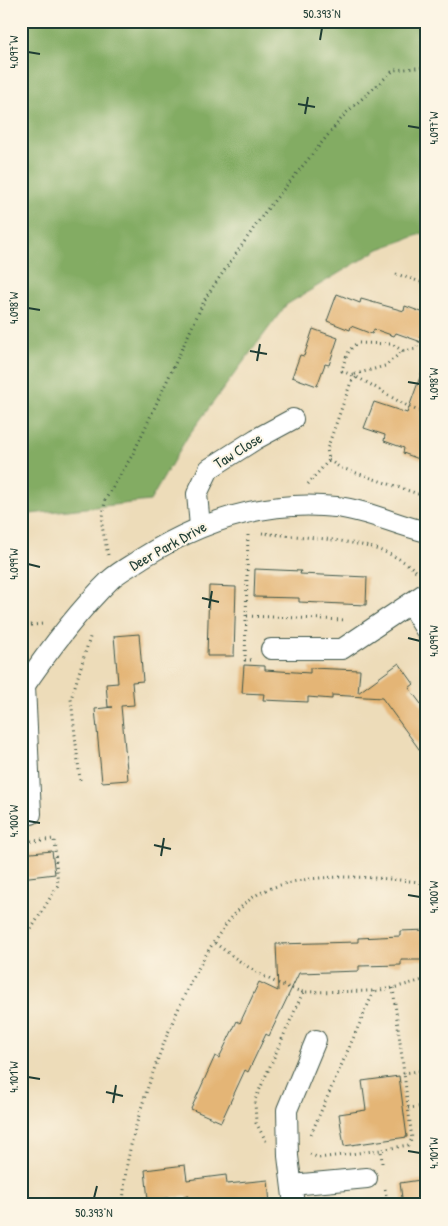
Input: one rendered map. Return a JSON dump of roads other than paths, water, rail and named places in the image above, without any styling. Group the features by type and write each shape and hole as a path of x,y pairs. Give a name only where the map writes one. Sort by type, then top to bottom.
{"street":[{"name":"Taw Close","path":"200,526 197,494 209,469 256,438 293,419"},
{"name":"Deer Park Drive","path":"23,689 71,621 112,578 159,548 200,526 253,511 281,507 337,507 378,516 427,532"},
{"path":"271,649 342,649 410,604 424,585"},
{"path":"410,604 427,632"},
{"path":"23,689 31,814"},
{"path":"294,1205 292,1185 296,1154 287,1110 316,1040"},
{"path":"292,1185 378,1175"}]}
